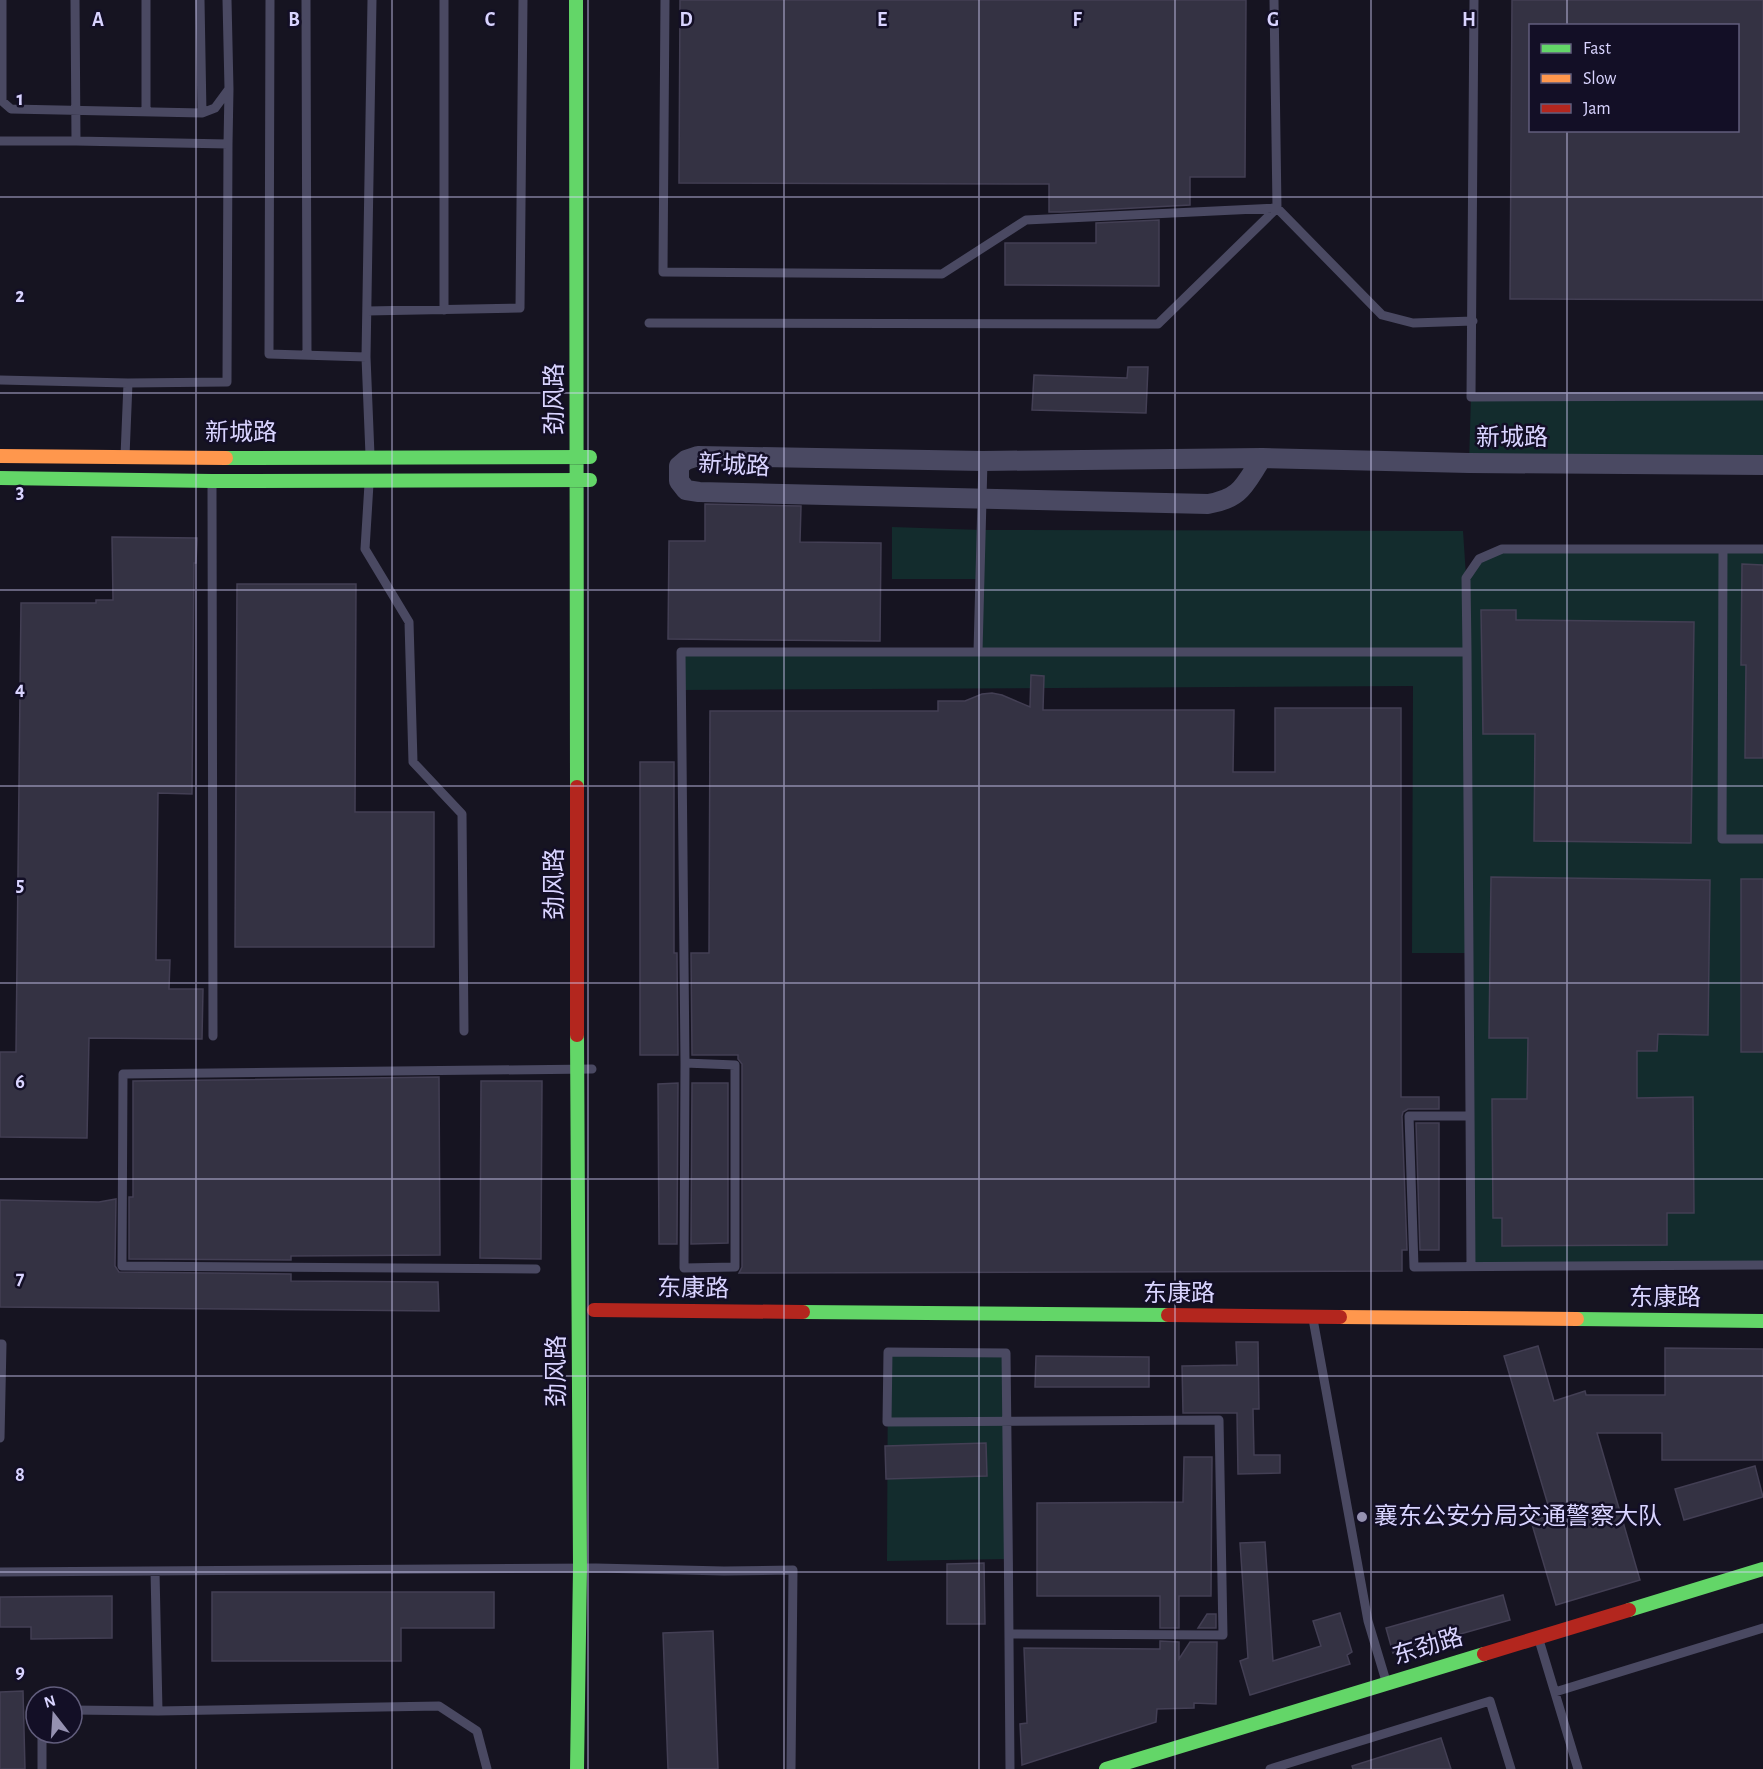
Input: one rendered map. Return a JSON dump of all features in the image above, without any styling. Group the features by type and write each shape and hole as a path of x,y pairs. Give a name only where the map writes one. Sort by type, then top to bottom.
{"street":[{"name":"劲风路","path":"576,0 586,454 577,1069 580,1568 577,1769"},
{"name":"新城路","path":"0,456 371,458 586,454"},
{"name":"新城路","path":"1262,458 1240,492 1225,501 1208,504 699,492 686,490 679,482 679,466 686,460 698,456 982,461 1262,458 1469,464 1763,465"},
{"name":"新城路","path":"0,478 212,481 584,480"},
{"name":"劲风路","path":"584,480 591,551"},
{"path":"591,586 591,609"},
{"name":"东康路","path":"594,1311 1763,1321"},
{"name":"东劲路","path":"1106,1769 1763,1569"}],"lane":[{"path":"2,0 2,101 10,109 202,113 215,108 229,88"},
{"path":"75,0 76,141"},
{"path":"146,0 146,112"},
{"path":"200,0 202,113"},
{"path":"0,380 128,383 227,382 229,88 227,0"},
{"path":"270,0 269,354 366,357"},
{"path":"306,0 307,355"},
{"path":"372,0 366,357 371,458 365,549 409,622 413,762 462,814 464,1031"},
{"path":"444,0 444,310"},
{"path":"367,311 520,308 523,0"},
{"path":"665,0 663,272 942,273 1026,220 1277,208"},
{"path":"1274,0 1277,208 1382,315 1413,323 1473,321"},
{"path":"1474,0 1471,397 1763,396"},
{"path":"0,141 228,144"},
{"path":"649,323 1158,324 1277,208"},
{"path":"125,457 128,383"},
{"path":"213,458 213,1036"},
{"path":"978,652 982,461"},
{"path":"1471,1266 1466,578 1479,559 1502,549 1763,549"},
{"path":"1723,549 1722,839 1763,839"},
{"path":"686,1064 735,1065 735,1267 684,1268 686,1064 681,652 1467,652"},
{"path":"536,1269 122,1266 123,1074 592,1069"},
{"path":"1470,1116 1409,1116 1414,1267 1763,1265"},
{"path":"1312,1317 1368,1621 1387,1683"},
{"path":"0,1344 2,1344 0,1438"},
{"path":"1009,1634 1223,1635 1219,1420 1007,1421 887,1422 888,1352 1006,1353 1007,1421 1010,1769"},
{"path":"0,1572 580,1568 793,1570 791,1769"},
{"path":"155,1571 158,1711"},
{"path":"1555,1692 1763,1628"},
{"path":"1538,1637 1578,1769"},
{"path":"1270,1769 1490,1701 1511,1769"},
{"path":"84,1710 439,1706 477,1731 487,1769"},
{"path":"42,1745 42,1769"}],"green space":[{"path":"1763,396 1763,465 1469,463 1471,397"},
{"path":"892,527 981,530 1463,531 1466,576 1479,559 1502,549 1763,549 1763,1265 1471,1266 1468,953 1412,953 1413,686 681,690 681,652 978,652 980,579 892,579"},
{"path":"888,1352 1006,1353 1008,1559 887,1561"}],"building":[{"path":"680,0 1246,0 1245,177 1190,177 1190,205 1061,212 1049,212 1049,184 679,183"},
{"path":"1512,0 1763,0 1763,300 1510,299"},
{"path":"1159,220 1159,286 1005,285 1005,243 1096,243 1096,223"},
{"path":"1128,367 1148,367 1146,413 1032,410 1034,375 1127,378"},
{"path":"705,504 801,506 800,542 881,543 880,641 668,639 669,541 705,541"},
{"path":"112,537 197,538 196,563 194,563 192,794 158,793 156,960 170,960 169,989 203,989 202,1039 89,1038 87,1138 0,1137 0,1052 16,1052 21,603 96,603 96,600 113,600"},
{"path":"1742,564 1763,565 1763,758 1745,758 1746,665 1741,665"},
{"path":"237,584 356,584 355,812 434,812 434,947 235,947"},
{"path":"1481,610 1516,610 1516,620 1694,622 1691,843 1534,841 1535,734 1483,734"},
{"path":"1031,675 1044,676 1043,710 1234,710 1233,772 1275,772 1275,708 1401,708 1401,1097 1439,1097 1439,1109 1408,1109 1403,1112 1402,1116 1407,1250 1402,1250 1402,1271 739,1273 742,1267 742,1064 738,1055 692,1055 691,953 709,953 710,711 938,711 938,701 965,701 982,694 992,693 1030,707"},
{"path":"640,762 674,762 674,953 677,953 678,1055 640,1055"},
{"path":"1491,877 1710,880 1708,1035 1658,1034 1657,1051 1637,1051 1637,1098 1693,1097 1694,1213 1667,1213 1667,1245 1502,1246 1502,1218 1493,1218 1492,1099 1527,1099 1528,1038 1489,1038"},
{"path":"1741,879 1763,879 1763,1052 1741,1052"},
{"path":"439,1077 440,1255 291,1256 291,1260 129,1259 129,1197 133,1197 133,1081"},
{"path":"481,1081 542,1081 541,1259 480,1258"},
{"path":"678,1083 677,1244 659,1244 658,1084"},
{"path":"692,1083 728,1083 728,1243 691,1244"},
{"path":"1416,1123 1439,1123 1439,1250 1420,1250"},
{"path":"116,1199 115,1266 119,1272 291,1274 291,1281 438,1282 439,1311 0,1307 0,1200 99,1202"},
{"path":"1236,1342 1258,1342 1259,1409 1253,1409 1254,1455 1280,1455 1280,1473 1238,1474 1237,1413 1183,1413 1182,1366 1237,1365"},
{"path":"1538,1346 1554,1401 1585,1391 1586,1395 1665,1395 1665,1348 1763,1349 1763,1460 1662,1460 1662,1433 1597,1433 1640,1580 1556,1605 1531,1521 1551,1515 1504,1356"},
{"path":"1036,1356 1149,1357 1149,1387 1035,1387"},
{"path":"986,1443 987,1476 886,1479 885,1446"},
{"path":"1184,1457 1212,1457 1211,1596 1179,1596 1179,1628 1160,1628 1160,1596 1037,1596 1037,1503 1183,1502"},
{"path":"1755,1466 1763,1497 1684,1520 1675,1489"},
{"path":"1265,1542 1273,1661 1321,1646 1313,1621 1340,1613 1352,1652 1347,1655 1350,1664 1250,1695 1240,1661 1248,1658 1240,1543"},
{"path":"984,1563 985,1624 947,1624 947,1564"},
{"path":"212,1592 494,1592 494,1628 401,1628 401,1661 212,1661"},
{"path":"1503,1595 1510,1620 1393,1653 1386,1628"},
{"path":"112,1596 112,1638 31,1639 31,1627 0,1627 0,1597"},
{"path":"1207,1614 1216,1614 1216,1628 1198,1628"},
{"path":"713,1631 718,1769 668,1769 663,1633"},
{"path":"1160,1641 1179,1642 1179,1659 1190,1642 1217,1642 1216,1704 1194,1703 1194,1708 1157,1709 1156,1722 1022,1765 1020,1724 1027,1723 1024,1648 1160,1649"},
{"path":"23,1691 25,1769 0,1769 0,1692"},
{"path":"1441,1738 1451,1769 1353,1769 1352,1766"}],"traffic: fast":[{"path":"576,0 577,787"},
{"path":"226,458 590,457"},
{"path":"0,478 212,481 590,480"},
{"path":"577,1035 580,1568 577,1769"},
{"path":"803,1312 1168,1315"},
{"path":"1577,1319 1763,1321"},
{"path":"1629,1610 1763,1569"},
{"path":"1106,1769 1484,1654"}],"traffic: slow":[{"path":"0,456 226,458"},
{"path":"1340,1317 1577,1319"}],"traffic: jam":[{"path":"577,787 577,1035"},
{"path":"594,1310 803,1312"},
{"path":"1168,1315 1340,1317"},
{"path":"1484,1654 1629,1610"}],"place":[{"name":"襄东公安分局交通警察大队","path":"1362,1517"}]}
